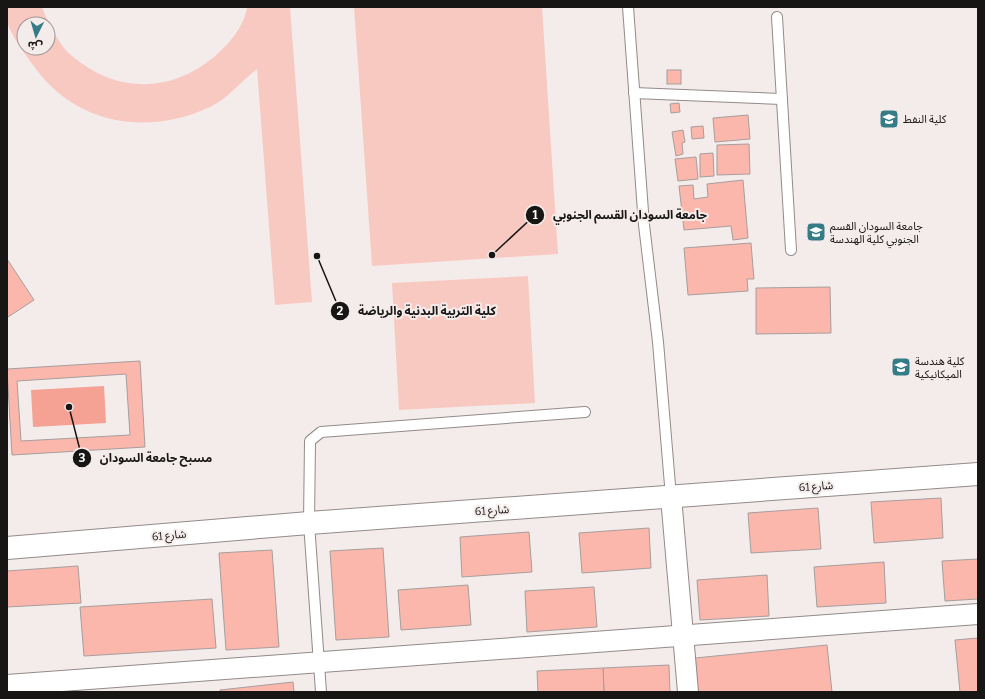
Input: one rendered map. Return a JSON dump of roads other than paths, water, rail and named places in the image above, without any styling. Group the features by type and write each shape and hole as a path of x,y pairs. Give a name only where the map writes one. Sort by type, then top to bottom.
{"street":[{"name":"شارع 61","path":"7,548 309,523 978,474"},
{"path":"671,497 688,692"},
{"path":"7,685 978,614"}],"lane":[{"path":"628,7 644,225 658,342 671,497"},
{"path":"777,16 791,250"},
{"path":"634,93 782,99"},
{"path":"321,692 309,523 310,441 322,432 585,412"}],"place":[{"name":"كلية النفط","path":"889,119"},
{"name":"جامعة السودان القسم الجنوبي كلية الهندسة","path":"816,232"},
{"name":"جامعة السودان القسم الجنوبي","path":"492,255"},
{"name":"كلية التربية البدنية والرياضة","path":"317,256"},
{"name":"كلية هندسة الميكانيكية","path":"901,367"},
{"name":"مسبح جامعة السودان","path":"69,407"}]}
